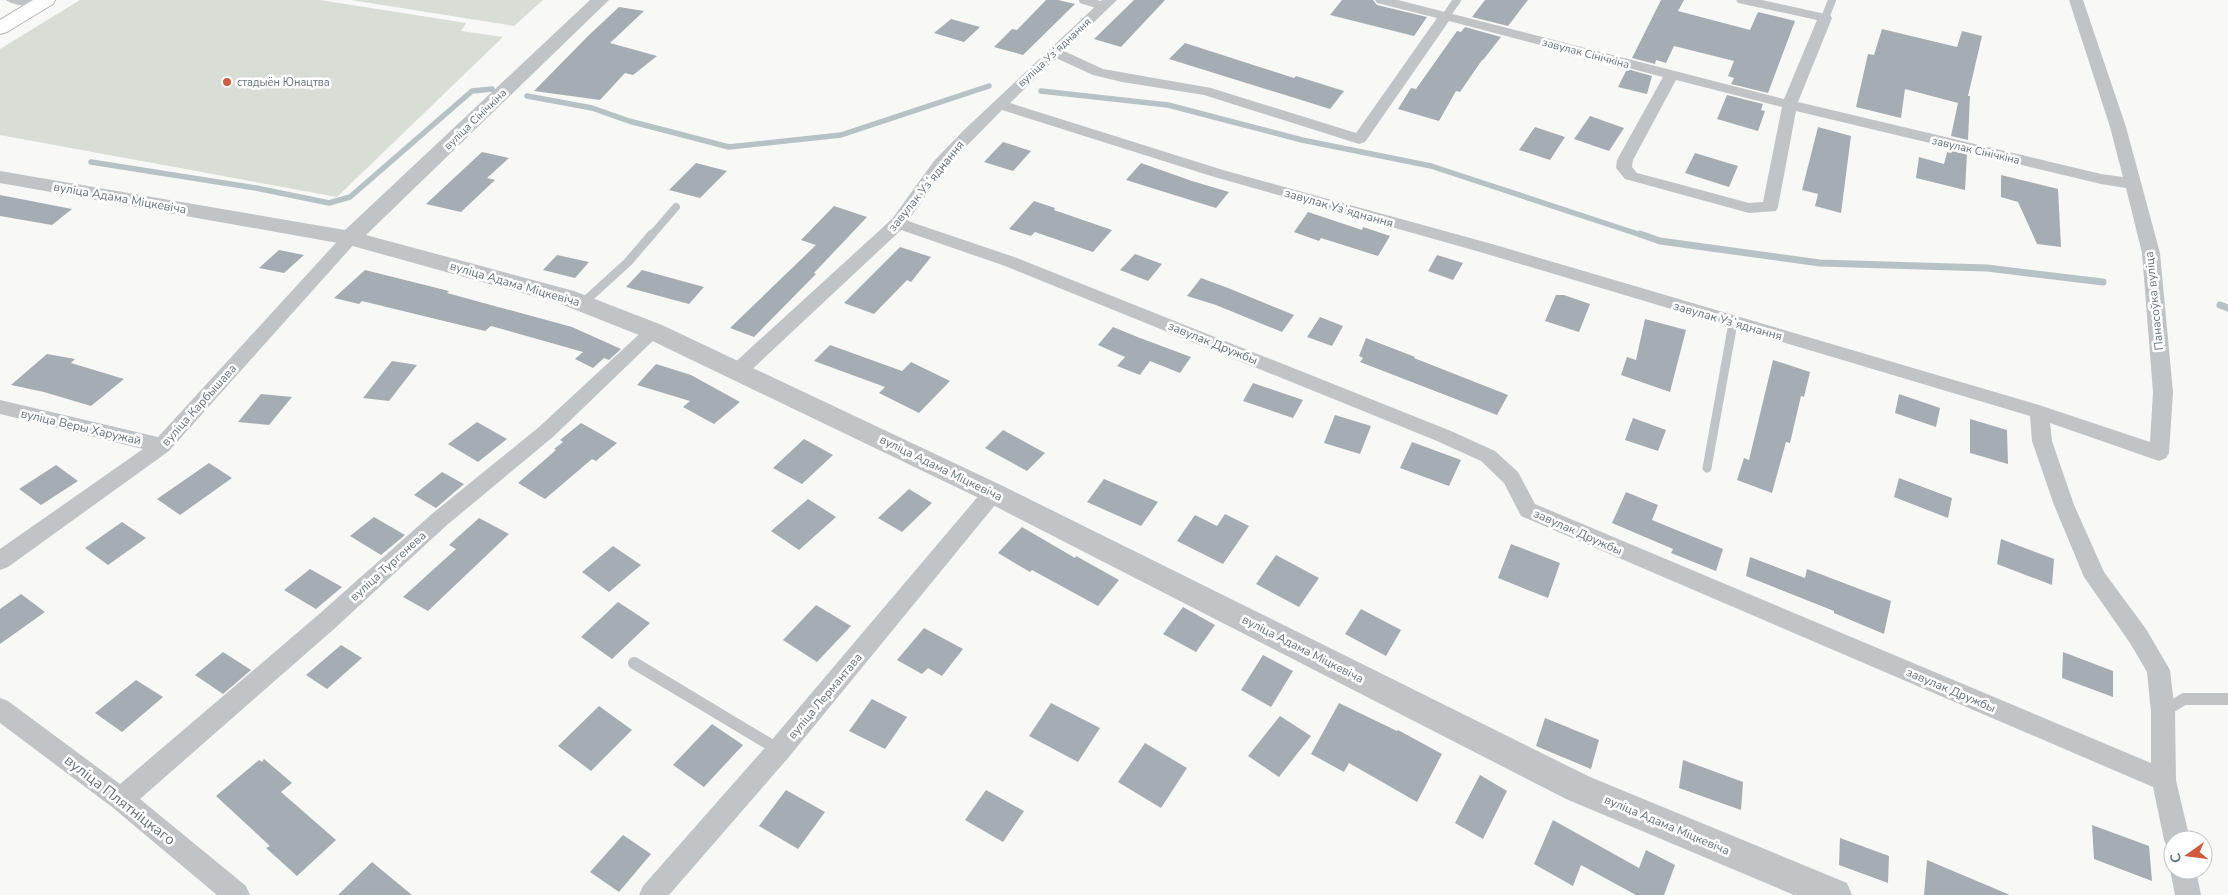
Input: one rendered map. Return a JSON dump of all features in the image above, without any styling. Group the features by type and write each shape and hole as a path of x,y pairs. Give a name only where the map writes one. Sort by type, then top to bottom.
{"main road":[{"path":"0,28 44,2"}],"street":[{"path":"13,0 44,2"},
{"name":"вуліца Сінічкіна","path":"350,238 600,0"},
{"name":"завулак Сінічкіна","path":"1382,0 1671,75 1790,103 1857,122 2134,184"},
{"path":"1671,75 1625,160 1624,168 1631,176 1749,208 1770,207 1790,103 1825,18 1744,0"},
{"name":"Панасоўка вуліца","path":"2076,0 2118,127 2150,253 2163,392 2159,453 2094,431"},
{"name":"вуліца Узʼяднання","path":"998,104 1106,3"},
{"path":"1054,52 1098,72 1122,78 1206,91 1250,103 1359,139 1446,16"},
{"name":"завулак Узʼяднання","path":"738,371 898,223 940,164 998,104 1217,173 1486,248 1733,323 2039,412 2094,431"},
{"name":"вуліца Адама Міцкевіча","path":"0,177 350,238 583,303 653,331 993,493 1578,788 1835,895"},
{"name":"завулак Дружбы","path":"898,223 1011,262 1444,436 1488,456 1510,478 1528,510 2164,780"},
{"name":"вуліца Карбышава","path":"0,561 162,446 350,238"},
{"name":"вуліца Тургенева","path":"121,799 326,622 440,519 546,432 653,331"},
{"name":"вуліца Веры Харужай","path":"0,407 162,446"},
{"path":"2039,412 2042,441 2064,505 2095,577 2138,636 2158,670 2163,712 2164,780 2175,830"},
{"name":"вуліца Лермантава","path":"652,895 780,750 993,493"},
{"name":"вуліца Плятніцкаго","path":"0,709 121,799 237,895"},
{"path":"2185,880 2188,895"}],"lane":[{"path":"1083,0 1106,3"},
{"path":"1446,16 1457,0"},
{"path":"1825,18 1832,0"},
{"path":"583,303 628,262 676,207"},
{"path":"1707,468 1733,323"},
{"path":"634,663 780,750"},
{"path":"2163,712 2184,699 2228,699"}],"shaded area":[{"name":"стадыён Юнацтва","path":"80,0 320,0 466,23 461,31 503,37 337,197 0,135 0,49"},
{"path":"351,0 543,0 514,26"}],"building":[{"path":"1046,0 1058,0 1075,4 1023,55 994,47 1012,29 1017,30"},
{"path":"1134,0 1165,0 1121,47 1094,39"},
{"path":"1342,0 1373,0 1377,5 1427,17 1414,36 1330,15"},
{"path":"1485,0 1528,0 1508,26 1472,17"},
{"path":"1661,0 1684,0 1678,11 1750,30 1758,12 1795,21 1768,93 1731,84 1734,78 1728,76 1734,61 1674,46 1666,63 1656,60 1655,64 1632,58"},
{"path":"619,7 644,11 610,43 657,56 633,75 625,73 600,100 534,91 589,35"},
{"path":"951,19 980,27 964,42 934,33"},
{"path":"1465,27 1501,37 1460,92 1456,91 1439,121 1398,109 1411,88 1416,89 1457,31 1461,32"},
{"path":"1882,29 1957,47 1962,31 1982,36 1968,96 1970,96 1968,140 1951,136 1958,103 1905,89 1901,118 1856,107 1868,54 1874,55"},
{"path":"1185,43 1294,78 1296,76 1344,91 1330,109 1169,59"},
{"path":"1627,69 1652,76 1647,94 1618,87"},
{"path":"1727,95 1763,104 1761,110 1765,111 1758,131 1717,119"},
{"path":"1590,116 1624,128 1609,151 1574,139"},
{"path":"1535,127 1565,137 1550,160 1519,150"},
{"path":"1818,127 1851,136 1841,213 1815,206 1818,194 1802,190"},
{"path":"1003,142 1031,151 1013,171 984,162"},
{"path":"1948,149 1967,154 1965,190 1916,178 1919,157 1944,164"},
{"path":"482,152 509,158 487,178 495,180 461,212 426,204"},
{"path":"1695,153 1738,166 1729,187 1685,173"},
{"path":"696,163 727,171 700,198 669,190"},
{"path":"1141,163 1229,192 1216,208 1126,180"},
{"path":"2001,175 2058,189 2061,247 2037,244 2018,202 2001,197"},
{"path":"0,195 72,209 52,225 0,216"},
{"path":"1034,201 1112,230 1093,252 1035,232 1031,236 1009,229"},
{"path":"834,206 867,217 814,273 816,274 754,337 730,328 816,245 801,240"},
{"path":"1308,212 1362,230 1363,227 1390,236 1378,256 1321,238 1319,241 1294,232"},
{"path":"900,247 931,257 911,282 907,280 874,314 844,303"},
{"path":"279,250 304,255 284,273 259,268"},
{"path":"1135,254 1162,264 1148,281 1120,270"},
{"path":"557,255 589,262 575,278 543,270"},
{"path":"1437,255 1463,263 1453,280 1428,271"},
{"path":"365,270 449,291 447,293 572,327 621,349 609,360 604,358 593,368 575,359 583,352 491,326 485,331 362,301 359,304 334,298"},
{"path":"642,270 704,287 689,304 626,287"},
{"path":"1201,278 1294,315 1282,332 1216,305 1187,296"},
{"path":"1556,295 1564,295 1590,304 1579,332 1545,321"},
{"path":"1320,317 1343,326 1332,346 1307,337"},
{"path":"1645,319 1686,330 1670,392 1621,375 1627,357 1636,360"},
{"path":"1113,327 1191,357 1180,373 1150,361 1140,375 1117,366 1125,357 1098,345"},
{"path":"1366,338 1508,395 1497,415 1360,362 1363,358 1359,356"},
{"path":"830,345 902,371 911,362 950,381 919,413 879,393 885,387 814,361"},
{"path":"47,354 75,359 71,363 124,379 91,406 44,392 11,385"},
{"path":"1773,360 1810,372 1804,397 1801,396 1790,443 1786,442 1772,493 1737,480 1744,458 1749,460"},
{"path":"392,361 417,365 389,401 363,398"},
{"path":"656,364 691,375 740,402 714,424 683,407 690,401 637,385"},
{"path":"1253,383 1303,400 1293,418 1243,401"},
{"path":"261,394 292,397 269,425 238,422"},
{"path":"1899,394 1940,408 1936,427 1895,413"},
{"path":"1335,415 1371,426 1360,454 1324,443"},
{"path":"1633,418 1666,430 1658,451 1625,440"},
{"path":"1970,419 2007,430 2008,464 1970,453"},
{"path":"477,422 507,439 478,462 448,444"},
{"path":"581,423 617,443 596,461 592,459 545,499 518,483 556,450 554,449 563,442 560,440"},
{"path":"1003,430 1045,453 1027,471 985,448"},
{"path":"804,439 833,455 802,484 773,468"},
{"path":"1412,442 1461,460 1449,486 1400,468"},
{"path":"209,463 232,478 180,515 157,499"},
{"path":"56,465 78,481 41,505 19,489"},
{"path":"442,472 464,484 436,508 414,495"},
{"path":"1899,478 1952,498 1948,518 1894,497"},
{"path":"1104,479 1158,502 1141,526 1087,502"},
{"path":"909,489 932,503 902,532 878,518"},
{"path":"1626,492 1658,505 1652,520 1723,549 1716,571 1671,553 1673,549 1612,523"},
{"path":"808,499 836,517 799,550 771,531"},
{"path":"1225,514 1249,526 1223,564 1177,541 1195,515 1217,526"},
{"path":"374,517 405,535 381,555 350,536"},
{"path":"479,518 509,534 428,611 403,597 456,549 449,545"},
{"path":"122,522 146,538 108,565 85,548"},
{"path":"1022,527 1075,558 1076,556 1119,580 1098,606 1032,570 1030,572 998,553"},
{"path":"2001,539 2054,559 2052,585 1997,564"},
{"path":"1511,544 1560,563 1548,598 1498,578"},
{"path":"613,546 641,565 609,592 582,572"},
{"path":"1276,555 1319,578 1299,607 1256,584"},
{"path":"1750,557 1805,578 1807,569 1891,601 1884,634 1834,613 1834,611 1746,576"},
{"path":"310,569 342,587 316,609 284,590"},
{"path":"21,594 45,612 0,644 0,609"},
{"path":"618,602 650,623 612,659 581,637"},
{"path":"816,605 851,626 817,662 783,640"},
{"path":"1183,607 1215,625 1196,652 1163,634"},
{"path":"1361,609 1401,630 1386,656 1345,634"},
{"path":"924,628 963,649 942,676 928,668 922,674 897,660"},
{"path":"341,645 362,658 327,689 306,675"},
{"path":"223,652 251,670 223,694 195,675"},
{"path":"2063,652 2113,671 2113,697 2062,678"},
{"path":"1263,655 1293,671 1271,707 1241,690"},
{"path":"136,680 163,697 122,732 95,713"},
{"path":"872,699 907,717 885,749 849,731"},
{"path":"1051,703 1100,728 1078,762 1029,736"},
{"path":"1339,703 1398,730 1442,754 1417,802 1349,763 1344,772 1311,754"},
{"path":"599,706 632,730 591,771 558,746"},
{"path":"1280,716 1311,736 1279,777 1248,756"},
{"path":"1545,718 1599,740 1591,769 1536,746"},
{"path":"712,724 743,745 704,787 673,765"},
{"path":"1145,743 1187,768 1161,808 1118,782"},
{"path":"264,759 292,783 281,792 336,840 297,876 266,848 270,846 216,796 259,760 262,762"},
{"path":"1683,760 1743,782 1741,810 1679,788"},
{"path":"1480,775 1507,791 1483,839 1455,823"},
{"path":"786,790 825,812 798,849 759,826"},
{"path":"986,790 1024,811 1003,842 965,820"},
{"path":"1553,820 1639,868 1646,850 1675,865 1664,895 1636,895 1581,865 1573,886 1534,864"},
{"path":"2092,825 2149,846 2152,881 2094,859"},
{"path":"623,835 651,854 619,892 590,872"},
{"path":"1840,838 1889,856 1888,883 1839,865"},
{"path":"1927,860 2010,895 1924,895"},
{"path":"372,862 412,895 338,895"}],"waterway":[{"path":"527,96 592,108 629,121 729,147 841,135 989,86"},
{"path":"91,162 256,188 329,203 350,197 472,91 492,89"},
{"path":"1041,91 1168,105 1302,140 1431,166 1644,236"},
{"path":"1640,234 1660,241 1820,263 1987,268 2103,282"},
{"path":"2220,305 2228,308"}],"place":[{"name":"стадыён Юнацтва","path":"227,82"}]}
